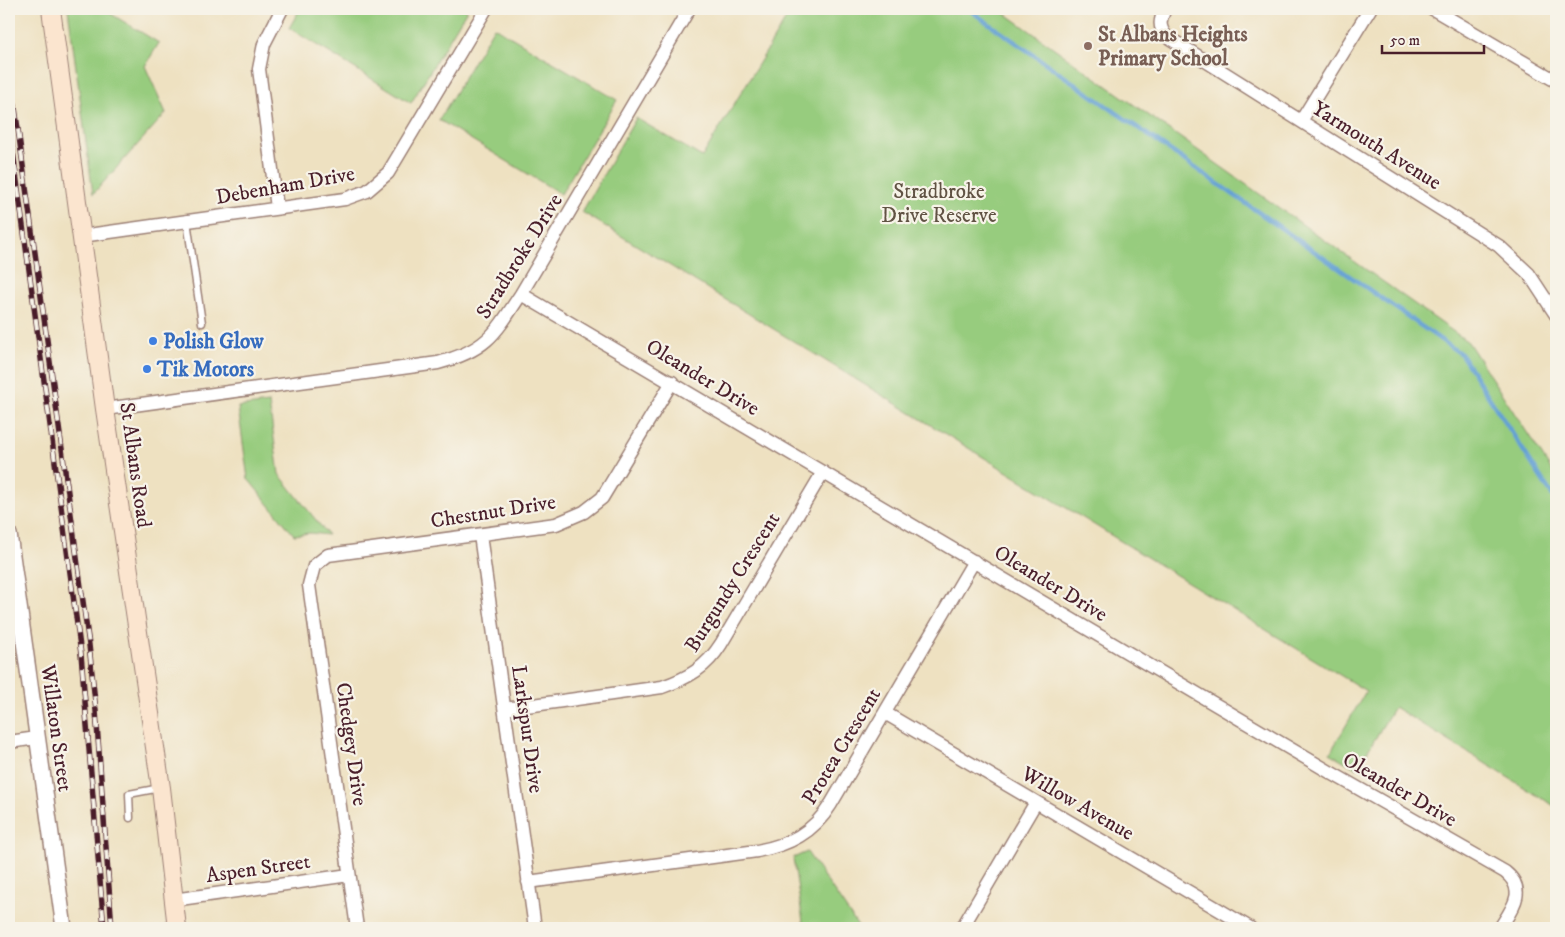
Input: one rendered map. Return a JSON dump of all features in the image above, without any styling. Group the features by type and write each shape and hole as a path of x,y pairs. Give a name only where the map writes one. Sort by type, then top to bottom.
{"main road":[{"name":"St Albans Road","path":"51,9 105,409 161,788 177,928"}],"street":[{"path":"277,208 260,68 264,44 282,9"},
{"name":"Debenham Drive","path":"81,236 355,196 379,183 399,156 486,9"},
{"name":"Stradbroke Drive","path":"105,409 438,364 478,348 497,331 521,294 689,9"},
{"name":"Yarmouth Avenue","path":"1165,9 1160,20 1160,26 1166,36 1510,254 1529,274 1556,315"},
{"path":"1302,121 1370,9"},
{"path":"1433,9 1556,81"},
{"name":"Oleander Drive","path":"521,294 1328,771 1506,872 1514,880 1518,892 1515,904 1500,928"},
{"name":"Chestnut Drive","path":"314,566 328,555 556,524 584,512 602,498 672,382"},
{"name":"Burgundy Crescent","path":"504,709 662,687 694,674 704,666 721,644 823,472"},
{"name":"Willaton Street","path":"9,534 64,928"},
{"name":"Larkspur Drive","path":"480,535 535,928"},
{"name":"Protea Crescent","path":"528,882 757,851 777,847 794,840 816,825 825,814 885,714 974,561"},
{"name":"Chedgey Drive","path":"314,566 309,585 357,928"},
{"name":"Willow Avenue","path":"885,714 1250,928"},
{"path":"9,742 37,738"},
{"path":"962,928 1036,802"},
{"name":"Aspen Street","path":"173,900 350,876"}],"lane":[{"path":"187,221 202,323"},
{"path":"130,818 127,799 129,794 161,788"}],"green space":[{"path":"68,9 103,9 159,43 145,66 166,113 93,194"},
{"path":"300,9 467,10 411,103 289,28"},
{"name":"Stradbroke Drive Reserve","path":"792,9 999,9 1468,342 1556,477 1556,807 1394,707 1357,769 1330,753 1366,691 582,212 636,118 702,157"},
{"path":"494,27 617,100 561,194 439,120"},
{"path":"269,403 279,474 328,535 310,533 294,535 248,479 238,407"},
{"path":"807,852 859,928 804,928 793,858"}],"waterway":[{"path":"968,9 1461,354 1556,501"}],"railway":[{"path":"9,64 89,645 96,711 112,928"},
{"path":"9,122 81,654 104,928"}],"place":[{"name":"St Albans Heights Primary School","path":"1088,46"},
{"name":"Polish Glow","path":"153,341"},
{"name":"Tik Motors","path":"147,369"}]}
